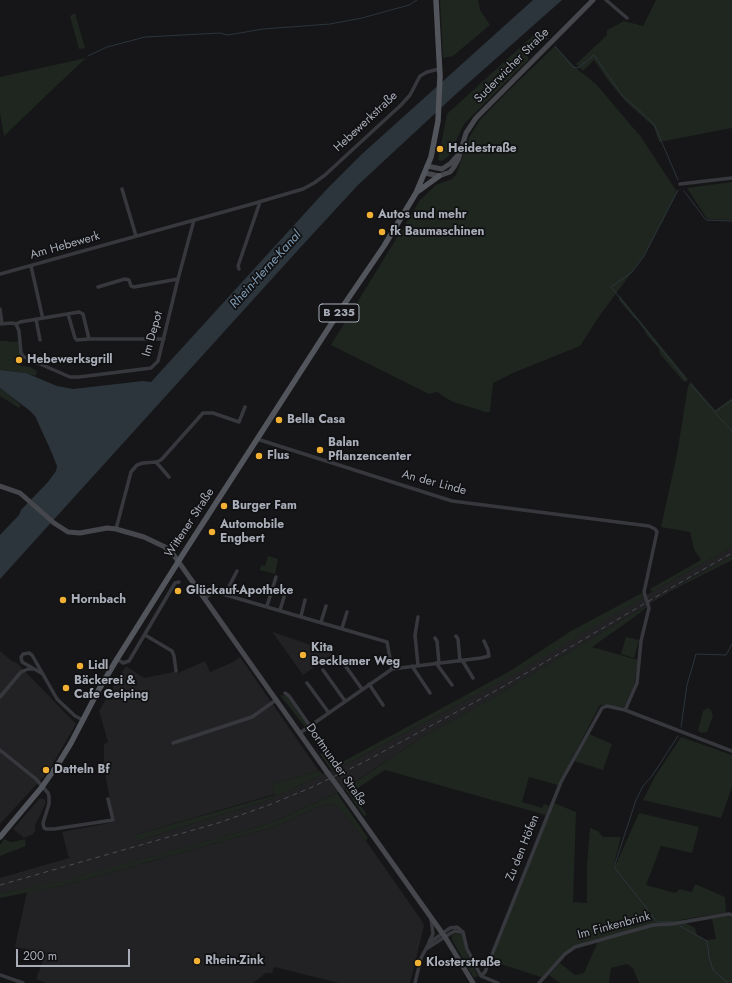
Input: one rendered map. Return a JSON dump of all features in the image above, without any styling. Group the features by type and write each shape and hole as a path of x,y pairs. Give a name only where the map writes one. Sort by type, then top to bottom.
{"main road":[{"name":"B 235","path":"416,193 428,166 438,121 440,72 436,0"},
{"name":"Suderwicher Straße","path":"440,176 447,173 454,167 466,133 476,118 593,0"},
{"name":"Suderwicher Straße","path":"428,166 442,169 451,163 458,155"},
{"path":"425,173 440,176"},
{"name":"B 235","path":"416,193 440,176"},
{"name":"Wittener Straße","path":"0,837 42,787 64,755 117,659 339,312 384,246 416,193"},
{"name":"Dortmunder Straße","path":"0,486 20,493 54,523 68,532 74,533 107,528 116,529 144,537 173,554 430,918 444,935 473,983"}],"street":[{"path":"606,0 627,18"},
{"name":"Hebewerkstraße","path":"194,220 303,189 314,183 325,175 401,105 410,95 420,76 426,72 440,72"},
{"path":"680,184 732,178"},
{"path":"122,189 136,236"},
{"path":"239,269 238,266 260,202"},
{"name":"Am Hebewerk","path":"0,274 194,220"},
{"name":"Im Depot","path":"16,324 19,331 21,353 24,357 66,376 73,377 151,368 158,361 194,220"},
{"path":"31,266 42,315"},
{"path":"98,287 125,279 129,280 131,286 134,287 178,279"},
{"path":"0,310 1,324 16,324 20,322 79,312 82,314 89,339"},
{"path":"68,314 75,338 77,340 164,339"},
{"path":"36,319 40,340"},
{"path":"116,529 131,472 137,465 161,460 203,413 213,413 239,422 245,407"},
{"name":"An der Linde","path":"258,439 452,501 649,526 655,529 657,532 644,592 649,608 641,641 638,680 625,710"},
{"path":"156,462 169,477"},
{"path":"225,594 237,572"},
{"path":"267,606 276,577"},
{"path":"117,659 123,663 129,661 176,584 179,582"},
{"path":"205,598 213,592 225,594 387,642 392,669"},
{"path":"280,610 284,594"},
{"path":"301,616 305,600"},
{"path":"321,622 326,606"},
{"path":"342,628 347,612"},
{"path":"418,618 415,635 418,665"},
{"path":"145,635 172,651 176,671"},
{"path":"456,636 458,639 461,660 473,678"},
{"path":"435,638 437,641 438,663 452,686"},
{"path":"300,733 392,669 489,656 484,641"},
{"path":"43,674 22,662 21,657 23,654 29,653 32,655 43,674 57,699 75,716 83,720"},
{"path":"339,658 362,689"},
{"path":"412,666 430,693"},
{"path":"0,697 21,672 28,669 34,670"},
{"path":"323,670 345,701"},
{"path":"307,683 329,713"},
{"path":"369,684 383,705"},
{"name":"Dortmunder Straße","path":"285,693 289,696 310,726"},
{"path":"173,743 252,717 276,700"},
{"name":"Zu den Höfen","path":"482,977 561,782 602,708 607,706 625,710 732,751"},
{"path":"0,750 36,779 50,796 49,804 43,820 42,826 44,828 49,830 113,820 108,799"},
{"name":"Im Finkenbrink","path":"539,983 566,954 576,947 653,925 672,924 725,914 732,915"},
{"path":"415,983 421,958 433,934 430,918"},
{"path":"426,950 450,928 458,927 463,932 467,949 484,983"},
{"path":"429,943 444,935"},
{"path":"0,974 24,983"},
{"path":"482,977 498,983"}],"shaded area":[{"path":"440,0 478,0 480,10 490,25 453,56 443,58"},
{"path":"656,0 732,0 732,128 659,142 654,127 626,102 610,83 594,60 583,71 576,64 607,35 607,30 624,21 643,26"},
{"path":"75,13 85,48 79,49 70,16"},
{"path":"538,32 544,38 538,44 530,45 525,53 529,59 464,124 449,156 442,161 438,160 447,114"},
{"path":"555,46 577,69 596,84 641,137 677,192 644,256 600,315 580,346 513,373 493,383 490,412 485,412 451,401 437,392 429,394 331,345 420,200 436,185 452,179 456,175 469,138 479,121"},
{"path":"86,58 4,136 0,113 0,77"},
{"path":"732,182 732,220 707,219 687,188"},
{"path":"620,296 688,379 684,382 660,354 659,349 646,334 638,321 619,300"},
{"path":"0,341 19,341 21,366 30,367 37,371 36,376 0,370"},
{"path":"691,382 715,410 732,398 732,547 652,592 650,589 701,560 694,549 690,532 661,527 677,454 688,386"},
{"path":"0,388 21,405 19,408 0,396"},
{"path":"732,547 732,556 672,589 477,707 422,737 341,791 280,819 258,827 64,882 0,893 0,878 69,858 62,832 114,822 104,767 104,744 108,742 99,711 126,666 144,678 173,672 178,673 205,661 210,672 233,662 240,657 319,771 272,784 275,794 135,835 137,841 266,801 331,770 332,771 339,768 471,698"},
{"path":"268,556 278,559 275,574 260,570 261,565 265,566"},
{"path":"732,556 732,560 671,591 672,589"},
{"path":"642,593 644,597 542,658 471,698 339,768 332,771 320,754 322,753 333,767 510,671 571,631"},
{"path":"646,606 647,607 633,618 592,647 638,660 634,685 624,707 600,705 558,785 529,777 522,802 542,808 544,804 549,806 546,815 385,770 352,792 367,815 364,816 345,789 422,737 477,707"},
{"path":"273,632 334,653 303,675"},
{"path":"626,637 639,640 634,658 621,654"},
{"path":"0,651 13,662 17,663 76,724 48,772 0,824"},
{"path":"280,695 287,696 307,725 305,727"},
{"path":"708,708 711,710 713,716 707,732 701,733 698,730 703,711"},
{"path":"589,734 612,744 603,770 574,761"},
{"path":"681,737 732,755 732,787 721,818 643,800 654,778"},
{"path":"319,771 323,774 266,801 137,841 135,835 275,795 272,784"},
{"path":"337,793 368,838 366,841 339,807 328,804 322,805 277,826 65,885 0,898 0,893 64,881 258,827 280,819"},
{"path":"40,798 44,799 46,802 35,826 35,831 33,834 24,838 13,829"},
{"path":"554,803 576,812 573,902 587,903 587,865 590,828 598,831 603,837 621,837 613,868 639,813 699,827 692,853 661,846 646,885 675,893 680,889 692,892 695,884 725,897 726,913 679,920 695,928 697,935 706,940 716,939 712,919 726,916 732,917 732,983 639,983 633,968 627,964 611,968 609,983 560,983 549,975 560,963 575,975 584,973 597,944 595,941 572,948 544,978 491,961"},
{"name":"Rhein-Zink","path":"328,804 339,807 366,841 422,921 424,926 410,983 339,983 274,967 272,973 266,973 253,983 47,983 36,979 46,953 15,947 27,892 65,885 277,826 322,805"},
{"path":"4,839 13,842 25,839 26,846 0,856 0,845"},
{"path":"455,933 462,935 467,954 478,976 474,978 452,940 452,935"}],"water":[{"name":"Rhein-Herne-Kanal","path":"533,0 562,0 456,94 358,185 0,579 0,535 19,515 21,510 48,482 56,471 57,466 35,416 0,388 0,370 26,373 57,386 73,389 143,381 151,382 326,190 362,154"}],"waterway":[{"path":"88,56 107,47 145,37 220,33 228,35 263,29 330,24 362,18 409,5 417,0"},
{"path":"539,30 547,39"},
{"path":"555,46 573,67 578,68 594,55 622,95 654,124 678,180"},
{"path":"678,190 644,256 632,272 611,287 687,381"},
{"path":"684,191 706,220 732,221"},
{"path":"690,384 715,412 732,400"},
{"path":"715,413 732,431"},
{"path":"681,727 687,685 696,654 726,655 732,644"},
{"path":"648,910 614,867 636,800 643,786 652,776 678,736"},
{"path":"650,913 657,922 673,922"},
{"path":"680,926 707,941 709,957 713,970 728,983"}],"railway":[{"path":"0,885 218,823 269,805 310,788 364,762 499,689 732,553"}],"place":[{"name":"Heidestraße","path":"440,149"},
{"name":"Autos und mehr","path":"370,215"},
{"name":"fk Baumaschinen","path":"382,232"},
{"name":"Hebewerksgrill","path":"19,360"},
{"name":"Bella Casa","path":"279,420"},
{"name":"Balan Pflanzencenter","path":"320,450"},
{"name":"Flus","path":"259,456"},
{"name":"Burger Fam","path":"224,506"},
{"name":"Automobile Engbert","path":"212,532"},
{"name":"Glückauf-Apotheke","path":"178,591"},
{"name":"Hornbach","path":"63,600"},
{"name":"Kita Becklemer Weg","path":"303,655"},
{"name":"Lidl","path":"80,666"},
{"name":"Bäckerei & Cafe Geiping","path":"66,688"},
{"name":"Datteln Bf","path":"46,770"},
{"name":"Rhein-Zink","path":"197,961"},
{"name":"Klosterstraße","path":"418,963"}]}
